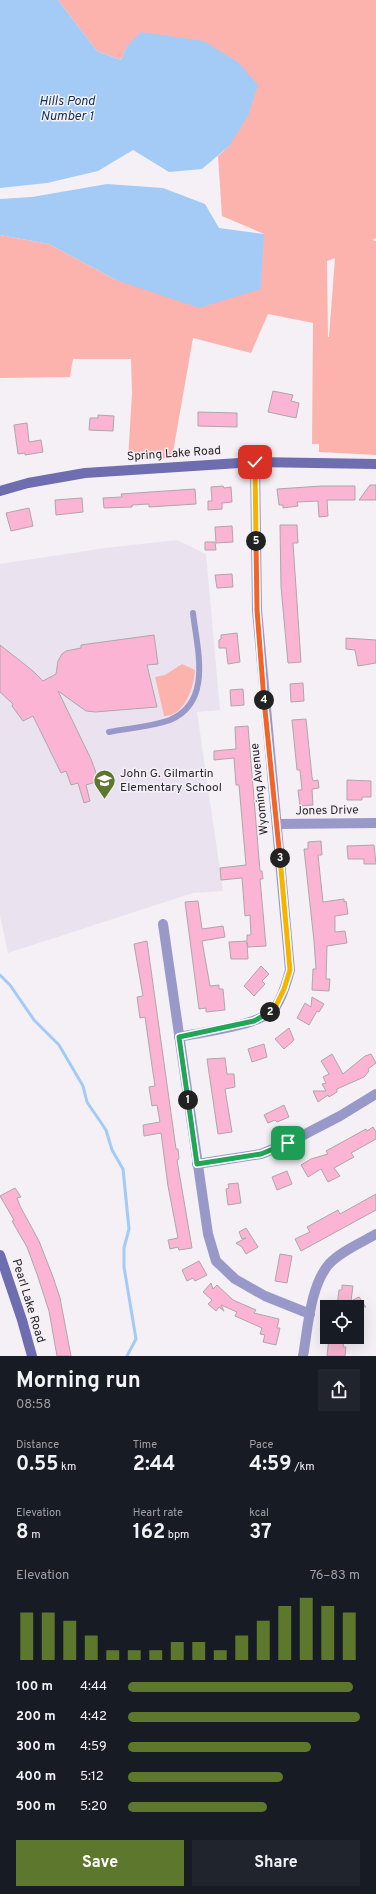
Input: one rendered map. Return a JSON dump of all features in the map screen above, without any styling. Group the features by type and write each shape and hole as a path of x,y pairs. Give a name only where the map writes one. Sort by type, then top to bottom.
{"main road":[{"name":"Spring Lake Road","path":"0,491 85,473 255,462 376,464"},
{"name":"Pearl Lake Road","path":"0,1255 22,1320 32,1356"}],"street":[{"name":"Wyoming Avenue","path":"179,1037 254,1021 274,1010 284,989 290,970 257,610 255,462"},
{"name":"Jones Drive","path":"277,824 376,823"},
{"path":"163,924 208,1234 216,1261 235,1279 265,1296 310,1314"},
{"path":"197,1164 261,1154 288,1143 376,1094"},
{"path":"303,1356 310,1314 319,1278 330,1264 352,1248 376,1234"}],"lane":[{"path":"110,732 168,720 186,710 191,703 196,692 200,663 193,613"}],"shaded area":[{"path":"58,0 376,0 376,238 372,240 376,241 376,455 319,452 319,444 312,444 313,323 268,314 251,353 193,338 172,458 128,460 132,393 131,359 73,359 70,377 0,378 0,235 49,244 116,280 264,234 222,216 218,156 229,146 127,46 121,60 97,51","holes":["335,258 329,337 327,261"]},
{"name":"John G. Gilmartin Elementary School","path":"177,540 206,554 220,710 197,712 223,891 193,893 8,953 0,916 0,564 105,548"},
{"path":"182,664 195,670 193,684 183,706 171,715 164,716 155,677 165,675"}],"water":[{"name":"Hills Pond Number 1","path":"0,0 58,0 97,51 121,60 127,46 141,32 204,41 239,63 258,85 248,116 229,146 202,169 169,172 133,150 98,171 47,183 0,188"},
{"path":"107,184 163,188 205,204 219,228 264,234 261,289 199,308 116,280 49,244 0,235 0,199 32,197"}],"building":[{"path":"273,391 293,395 291,401 299,403 296,418 268,412"},
{"path":"198,412 237,413 237,427 198,426"},
{"path":"98,415 114,416 113,431 89,430 90,418 98,418"},
{"path":"27,423 29,442 41,440 43,452 25,455 25,453 18,454 14,425"},
{"path":"370,485 376,485 376,500 359,500"},
{"path":"223,486 224,488 231,487 232,502 222,503 222,509 208,510 208,501 212,501 211,487"},
{"path":"322,486 355,486 355,500 327,500 328,516 319,517 318,501 297,502 298,506 283,508 283,505 279,505 277,489"},
{"path":"195,489 196,504 149,507 149,504 132,505 132,507 104,508 103,498 122,497 121,494"},
{"path":"82,498 83,512 56,515 55,500"},
{"path":"29,508 33,526 11,531 6,513"},
{"path":"280,525 297,525 298,543 293,543 301,662 288,663 281,587"},
{"path":"232,526 233,542 216,543 215,527"},
{"path":"205,542 215,542 216,550 205,550"},
{"path":"232,574 233,587 217,588 215,575"},
{"path":"237,633 240,662 228,664 226,648 219,648 219,640 221,639 221,635"},
{"path":"154,635 158,664 147,665 157,707 95,712 86,711 58,691 91,759 99,781 86,785 90,801 84,803 78,783 71,785 66,771 61,773 33,716 23,721 12,706 13,704 0,692 0,645 33,671 43,681 56,674 58,661 62,654 66,651 81,648 81,645"},
{"path":"346,638 376,640 376,663 358,666 355,650 346,649"},
{"path":"303,683 304,701 291,702 290,684"},
{"path":"243,689 244,705 231,706 230,690"},
{"path":"306,719 312,777 313,781 318,780 319,788 312,789 313,805 300,806 298,790 302,790 300,770 297,770 292,720"},
{"path":"248,726 260,871 262,871 263,879 260,879 266,946 248,947 247,942 248,959 231,959 229,942 247,941 247,935 251,935 250,915 245,916 242,878 221,880 220,868 246,865 239,785 236,785 234,758 214,760 214,751 236,749 235,727"},
{"path":"347,780 371,781 371,797 362,797 362,800 347,800"},
{"path":"321,841 322,855 318,855 323,902 344,899 344,902 346,901 348,914 335,916 335,932 345,931 347,943 327,946 326,979 330,979 329,991 312,990 313,969 316,969 304,849 308,849 308,842"},
{"path":"374,845 376,864 364,864 364,859 348,859 347,846"},
{"path":"198,901 202,929 223,926 225,937 202,941 210,986 219,985 219,989 223,989 225,1010 206,1012 206,1008 199,1009 185,902"},
{"path":"147,941 176,1149 178,1149 179,1159 177,1160 192,1248 179,1250 178,1247 170,1249 168,1240 178,1238 168,1186 161,1133 144,1136 143,1125 160,1122 157,1105 152,1106 149,1087 155,1086 145,1017 140,1018 137,997 143,996 134,944"},
{"path":"261,966 269,974 262,981 265,984 254,996 244,986"},
{"path":"312,997 324,1004 319,1012 317,1011 309,1025 297,1018 305,1003 311,1007"},
{"path":"289,1028 294,1040 284,1049 275,1039"},
{"path":"264,1044 267,1057 252,1062 248,1049"},
{"path":"332,1054 343,1074 365,1056 371,1054 376,1063 368,1069 369,1071 364,1077 337,1089 337,1092 329,1097 328,1095 318,1102 313,1091 326,1091 322,1084 326,1083 323,1077 329,1074 321,1061"},
{"path":"225,1058 227,1074 234,1074 235,1087 225,1089 232,1132 218,1134 207,1059"},
{"path":"284,1105 289,1117 277,1122 275,1120 268,1123 264,1115"},
{"path":"373,1127 376,1132 376,1139 351,1153 354,1157 334,1168 340,1176 328,1182 321,1169 308,1177 301,1165 311,1159 328,1154 326,1151 366,1129 367,1131"},
{"path":"287,1171 292,1184 277,1190 272,1177"},
{"path":"238,1183 241,1203 228,1205 226,1189 229,1188 228,1184"},
{"path":"15,1188 21,1197 17,1198 20,1206 39,1241 60,1298 71,1356 57,1356 49,1311 37,1274 27,1247 0,1196"},
{"path":"376,1194 376,1210 301,1251 295,1239 310,1232 307,1227 338,1210 340,1214"},
{"path":"246,1228 258,1247 246,1254 242,1247 236,1243 246,1238 242,1239 239,1232"},
{"path":"280,1254 292,1256 287,1283 275,1281"},
{"path":"199,1261 207,1275 195,1281 193,1278 187,1281 182,1270"},
{"path":"211,1283 213,1289 217,1285 233,1300 256,1310 254,1313 279,1319 277,1328 280,1328 276,1345 263,1342 265,1335 260,1334 262,1328 235,1316 237,1312 221,1305 224,1311 219,1307 216,1311 208,1304 212,1300 203,1292"},
{"path":"342,1285 353,1286 351,1300 338,1300 339,1290 342,1290"},
{"path":"359,1297 361,1300 353,1300"},
{"path":"328,1344 344,1344 343,1347 346,1347 345,1356 327,1356"}],"waterway":[{"path":"0,975 10,985 34,1020 59,1045 83,1086 87,1102 106,1130 112,1150 123,1169 129,1229 124,1248 124,1267 136,1339 127,1356"}],"place":[{"name":"John G. Gilmartin Elementary School","path":"105,800"}],"route":[{"path":"255,462 257,610 290,970 284,989 274,1010 254,1021 179,1037 197,1164 261,1154 288,1143"}]}
